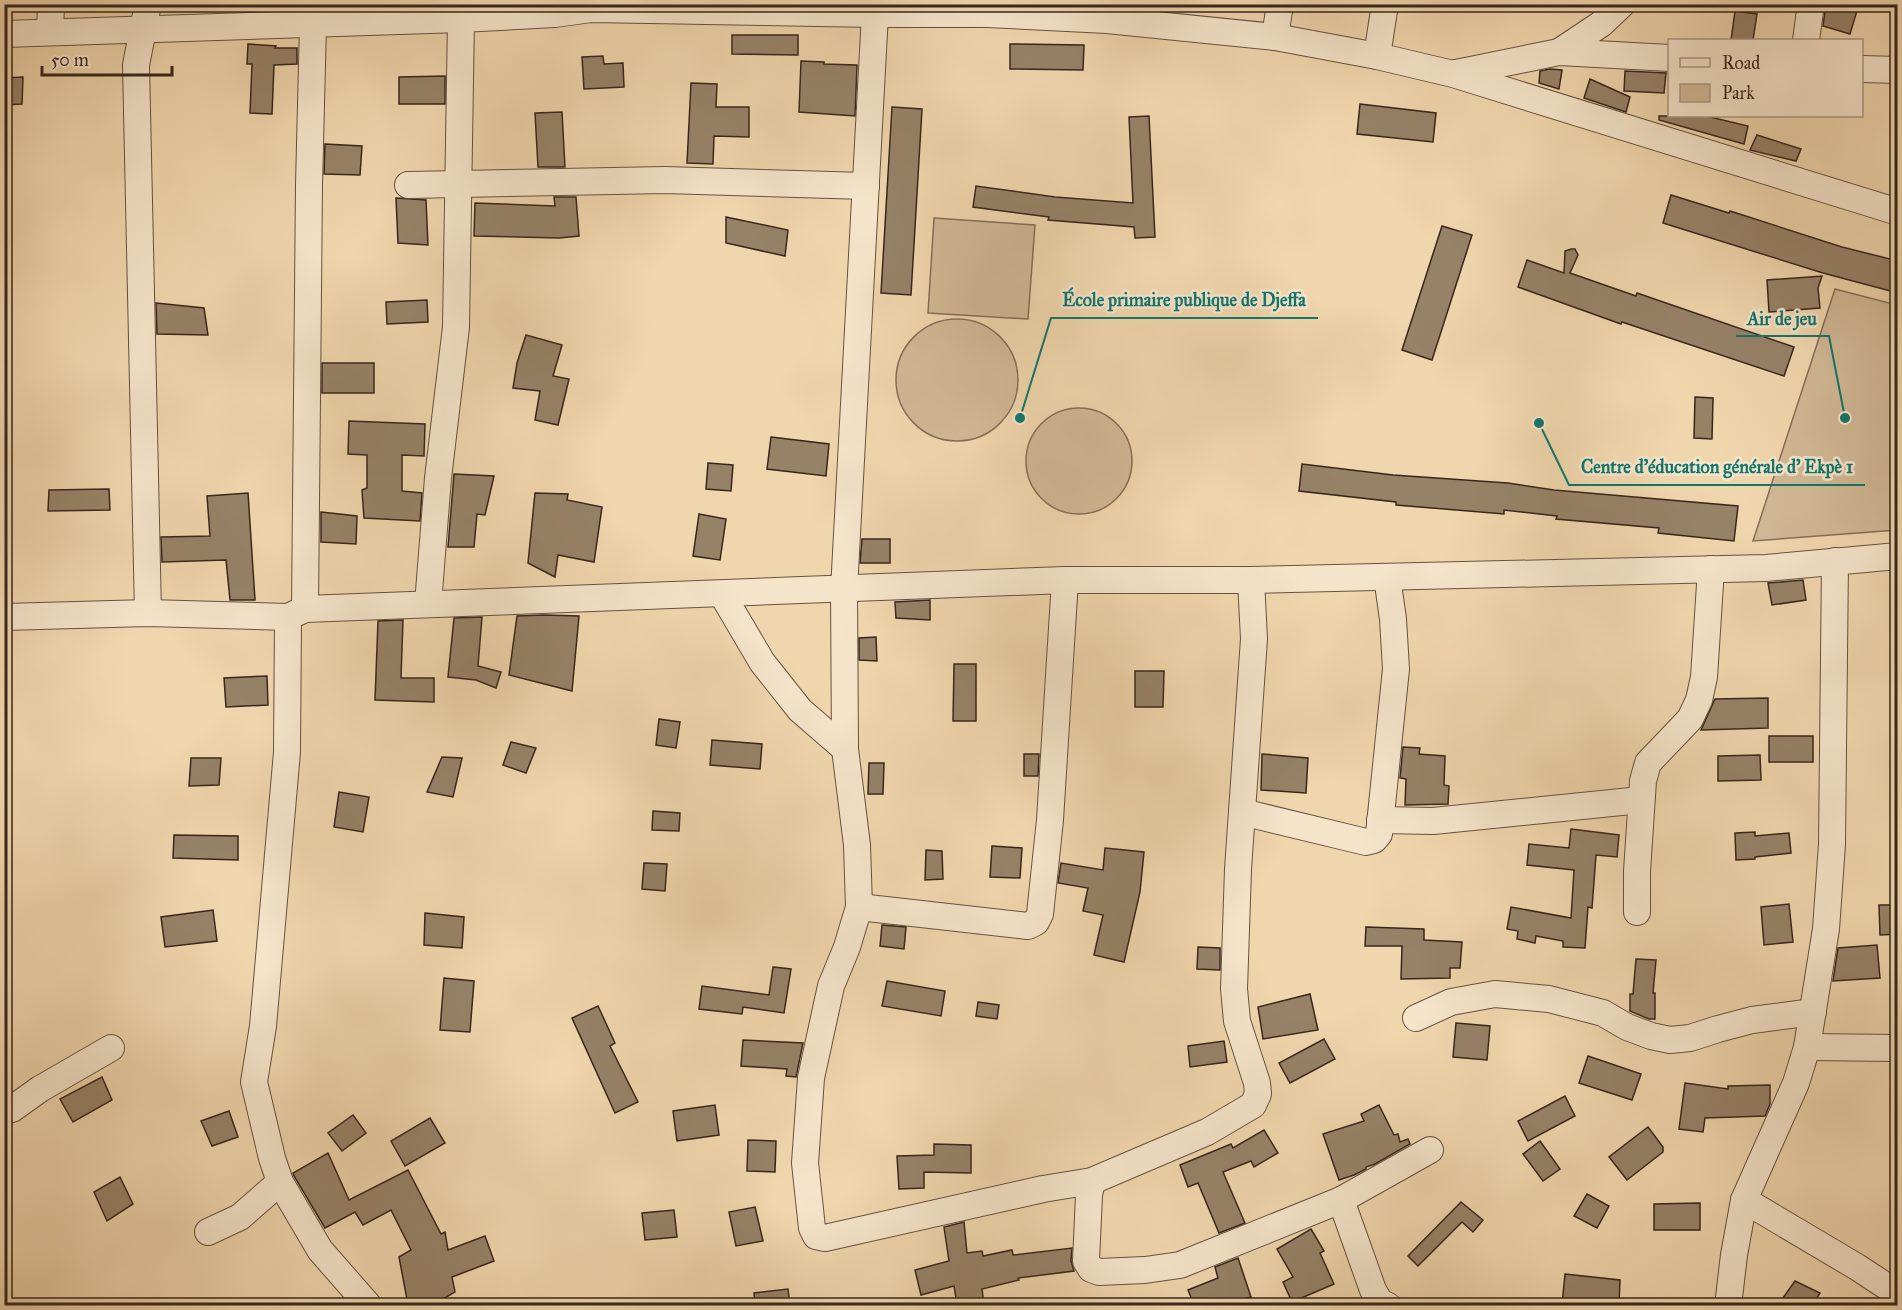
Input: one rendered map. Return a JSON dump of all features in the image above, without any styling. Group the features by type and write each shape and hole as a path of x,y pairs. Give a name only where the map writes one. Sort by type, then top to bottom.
{"street":[{"path":"50,32 51,4"},
{"path":"1275,37 1280,4"},
{"path":"1377,56 1385,4"},
{"path":"1559,52 1602,14 1622,4"},
{"path":"1806,39 1811,4"},
{"path":"4,34 50,32 146,16 313,24 447,14 555,14 592,7 796,8 875,14 1107,12 1275,37 1377,56 1453,74 1898,212"},
{"path":"428,604 438,478 456,327 459,185 447,14"},
{"path":"875,14 844,590 845,748 857,845 859,907 847,947 831,986 811,1078 805,1163 812,1228 816,1236 825,1238 1043,1189 1092,1181 1207,1132 1252,1105 1258,1094 1257,1083 1237,1021 1234,989 1242,812 1254,639 1251,580"},
{"path":"146,16 136,65 148,613"},
{"path":"313,24 296,613 287,752 263,1026 254,1082 280,1182 320,1250 361,1303"},
{"path":"1453,74 1559,52 1668,58"},
{"path":"1863,69 1898,70"},
{"path":"408,185 665,180 866,186"},
{"path":"4,617 148,613 296,613 428,604 1065,580 1387,578 1766,568 1898,556"},
{"path":"1728,1305 1744,1200 1796,1083 1807,1047 1826,929 1832,844 1835,561"},
{"path":"1637,912 1637,872 1643,781 1648,764 1690,719 1699,700 1704,677 1711,569"},
{"path":"1242,812 1366,842 1374,840 1379,834 1396,669 1393,619 1387,578"},
{"path":"859,907 1028,926 1036,922 1040,914 1050,820 1065,580"},
{"path":"722,594 762,662 800,710 845,748"},
{"path":"1380,820 1433,821 1641,800"},
{"path":"1416,1018 1451,1002 1495,994 1549,999 1603,1013 1627,1027 1670,1040 1690,1038 1752,1020 1813,1012"},
{"path":"1807,1047 1898,1048"},
{"path":"4,1111 12,1109 40,1089 111,1048"},
{"path":"1092,1181 1089,1195 1086,1261 1091,1269 1099,1272 1145,1270 1180,1265 1341,1200 1430,1149"},
{"path":"208,1232 240,1217 280,1182"},
{"path":"1341,1200 1353,1237 1381,1304"},
{"path":"1744,1200 1898,1294"}],"green space":[{"path":"934,218 1035,225 1028,319 928,313"},
{"path":"1835,289 1897,305 1897,530 1753,541"},
{"path":"957,319 980,324 991,329 1000,337 1008,346 1013,357 1018,380 1013,403 1008,414 1000,423 991,431 980,436 957,441 934,436 923,431 914,423 906,414 901,403 896,380 901,357 906,346 914,337 923,329 934,324"},
{"path":"1079,408 1099,412 1117,423 1128,441 1132,461 1128,481 1117,499 1099,510 1079,514 1059,510 1041,499 1030,481 1026,461 1030,441 1041,423 1059,412"}],"building":[{"path":"1826,4 1859,4 1850,34 1823,26"},
{"path":"1735,11 1757,14 1753,39 1731,39"},
{"path":"732,35 798,35 798,55 732,54"},
{"path":"248,44 297,48 297,64 274,65 272,114 250,113 252,64 247,64"},
{"path":"1010,44 1084,45 1083,70 1010,69"},
{"path":"603,56 604,64 623,63 624,87 584,89 582,57"},
{"path":"801,61 857,65 855,116 799,112"},
{"path":"1562,70 1559,89 1539,83 1540,71"},
{"path":"1625,71 1666,73 1664,93 1624,91"},
{"path":"445,76 445,104 399,104 399,77"},
{"path":"23,77 22,104 4,105 4,78"},
{"path":"1590,79 1630,97 1626,112 1584,98"},
{"path":"691,83 717,84 716,107 749,107 749,137 714,136 713,164 687,163"},
{"path":"1360,104 1436,113 1433,142 1357,134"},
{"path":"892,107 922,109 911,295 881,293"},
{"path":"562,112 565,167 538,167 535,113"},
{"path":"1149,116 1155,237 1135,238 1134,227 1048,220 1049,217 973,207 976,186 1055,197 1133,203 1129,117"},
{"path":"1659,116 1710,117 1748,126 1744,144 1659,120"},
{"path":"1757,135 1801,149 1796,161 1750,150"},
{"path":"325,144 362,146 360,175 324,174"},
{"path":"1671,195 1729,213 1730,211 1842,247 1898,261 1898,293 1823,273 1663,223"},
{"path":"554,197 576,197 579,236 559,238 474,236 475,203 555,206"},
{"path":"396,198 426,200 428,245 398,243"},
{"path":"726,217 788,230 785,256 726,243"},
{"path":"1442,226 1472,235 1432,360 1402,350"},
{"path":"1575,249 1578,255 1570,273 1636,296 1637,293 1794,347 1784,376 1622,322 1621,324 1518,287 1527,260 1564,273 1565,251"},
{"path":"1822,276 1818,288 1820,308 1769,312 1767,280"},
{"path":"427,300 428,322 387,324 386,302"},
{"path":"156,303 204,308 208,335 157,334"},
{"path":"526,335 562,345 553,376 569,379 558,425 535,420 540,391 513,388 517,363"},
{"path":"322,363 374,363 374,393 322,393"},
{"path":"1695,397 1713,398 1712,439 1694,438"},
{"path":"349,421 425,424 424,456 402,455 402,491 422,493 420,521 364,518 362,490 367,488 367,455 348,454"},
{"path":"771,437 829,444 826,476 767,469"},
{"path":"708,463 733,465 731,491 706,489"},
{"path":"1302,464 1393,475 1508,483 1554,490 1738,506 1734,541 1658,533 1659,528 1556,519 1557,516 1504,510 1504,514 1396,505 1396,502 1299,491"},
{"path":"454,474 494,476 485,515 477,514 474,547 448,547"},
{"path":"109,489 110,510 48,511 49,490"},
{"path":"248,493 255,600 230,600 226,560 162,562 161,537 210,536 207,496"},
{"path":"535,493 568,494 567,500 602,507 594,562 558,555 555,577 528,563"},
{"path":"321,512 357,516 356,544 321,542"},
{"path":"699,514 726,519 720,560 693,556"},
{"path":"862,539 890,539 890,563 860,563"},
{"path":"1803,580 1806,600 1772,605 1768,583"},
{"path":"930,600 930,620 896,618 895,602"},
{"path":"517,616 579,616 572,691 509,675"},
{"path":"482,617 478,666 501,672 496,688 476,680 448,677 454,618"},
{"path":"403,620 401,678 434,678 434,702 375,700 378,621"},
{"path":"876,637 877,661 859,660 859,638"},
{"path":"954,664 976,664 976,721 953,721"},
{"path":"1135,671 1164,671 1163,707 1135,707"},
{"path":"267,676 268,705 226,707 224,678"},
{"path":"1768,698 1768,728 1701,730 1715,699"},
{"path":"659,719 680,722 676,748 656,745"},
{"path":"1769,736 1813,736 1813,762 1769,762"},
{"path":"712,740 762,744 760,769 710,765"},
{"path":"511,742 536,748 526,773 503,765"},
{"path":"1403,747 1420,748 1419,754 1445,756 1444,785 1449,786 1448,804 1405,805 1406,779 1400,778"},
{"path":"1024,754 1039,754 1038,776 1024,776"},
{"path":"1262,754 1308,758 1306,793 1261,790"},
{"path":"1760,755 1761,780 1718,781 1718,756"},
{"path":"442,757 462,758 453,797 427,792"},
{"path":"191,758 221,758 219,785 189,786"},
{"path":"869,763 884,763 883,794 868,794"},
{"path":"339,792 369,797 363,832 334,827"},
{"path":"653,811 680,813 679,831 652,830"},
{"path":"1571,829 1619,835 1617,857 1596,855 1592,908 1588,907 1585,948 1563,947 1563,941 1536,936 1535,943 1517,939 1518,931 1507,929 1511,907 1571,918 1574,870 1527,865 1529,844 1569,848"},
{"path":"1755,832 1755,836 1789,833 1791,853 1736,860 1735,833"},
{"path":"174,835 238,836 238,860 173,858"},
{"path":"992,846 1022,848 1020,878 990,877"},
{"path":"1105,848 1144,852 1140,892 1124,962 1094,955 1103,915 1083,911 1088,888 1058,883 1061,863 1103,870"},
{"path":"926,850 942,851 943,879 925,880"},
{"path":"644,863 667,864 665,891 642,889"},
{"path":"1789,904 1793,942 1764,945 1761,907"},
{"path":"1879,905 1898,905 1898,934 1880,935"},
{"path":"213,910 217,941 165,947 161,917"},
{"path":"425,913 464,917 462,948 424,945"},
{"path":"882,925 906,927 904,949 880,946"},
{"path":"1366,927 1424,929 1424,940 1462,942 1460,968 1450,968 1450,978 1401,979 1402,946 1365,946"},
{"path":"1877,945 1880,978 1833,981 1838,948"},
{"path":"1198,947 1220,948 1220,970 1197,969"},
{"path":"1636,959 1656,960 1653,993 1655,993 1655,1019 1649,1019 1630,1011 1630,994 1633,994"},
{"path":"773,967 791,969 784,1013 743,1007 742,1014 699,1009 702,986 769,995"},
{"path":"444,978 474,981 470,1032 440,1030"},
{"path":"887,981 945,991 941,1016 882,1006"},
{"path":"1310,994 1318,1030 1263,1039 1258,1007"},
{"path":"978,1002 999,1005 997,1019 976,1016"},
{"path":"598,1006 615,1043 610,1046 638,1102 615,1113 572,1018"},
{"path":"1456,1023 1490,1026 1487,1060 1453,1057"},
{"path":"1324,1039 1335,1059 1290,1083 1279,1063"},
{"path":"743,1040 803,1043 796,1077 786,1076 787,1069 741,1066"},
{"path":"1224,1041 1227,1062 1190,1067 1188,1046"},
{"path":"1588,1056 1641,1074 1632,1100 1579,1083"},
{"path":"102,1077 112,1100 73,1122 60,1099"},
{"path":"1685,1083 1728,1089 1728,1086 1770,1085 1770,1104 1765,1116 1705,1118 1703,1132 1679,1129"},
{"path":"1565,1096 1575,1116 1528,1141 1518,1121"},
{"path":"715,1105 719,1135 677,1141 673,1111"},
{"path":"1379,1105 1394,1135 1398,1134 1400,1142 1408,1139 1410,1144 1366,1169 1339,1180 1323,1134 1364,1121 1361,1114"},
{"path":"229,1111 238,1137 212,1146 201,1121"},
{"path":"353,1115 366,1133 342,1151 328,1133"},
{"path":"430,1118 445,1143 405,1166 391,1141"},
{"path":"1648,1127 1663,1147 1663,1152 1627,1180 1609,1157"},
{"path":"1264,1130 1278,1153 1254,1167 1251,1161 1223,1172 1245,1223 1219,1233 1198,1183 1188,1187 1180,1165 1231,1144 1233,1148"},
{"path":"748,1140 776,1141 775,1172 747,1171"},
{"path":"1540,1141 1560,1169 1543,1181 1523,1154"},
{"path":"934,1144 971,1145 971,1173 924,1172 924,1188 899,1189 897,1156 934,1155"},
{"path":"328,1153 349,1200 408,1170 441,1234 445,1232 448,1250 485,1236 494,1261 452,1277 455,1292 433,1305 408,1305 399,1257 411,1250 391,1210 363,1225 355,1212 325,1228 294,1176 293,1173"},
{"path":"120,1177 133,1204 107,1221 94,1192"},
{"path":"1587,1194 1609,1206 1597,1228 1574,1216"},
{"path":"1461,1202 1483,1220 1473,1232 1462,1222 1418,1266 1408,1256"},
{"path":"1700,1203 1700,1230 1654,1230 1654,1204"},
{"path":"755,1207 763,1241 736,1246 729,1212"},
{"path":"674,1210 677,1237 645,1240 642,1213"},
{"path":"964,1222 967,1253 982,1251 983,1256 1012,1250 1013,1255 1072,1248 1071,1261 1074,1271 1018,1278 1019,1280 982,1289 984,1305 957,1305 954,1286 921,1295 915,1270 949,1261 944,1227"},
{"path":"1311,1229 1324,1251 1320,1253 1334,1284 1292,1302 1283,1282 1293,1277 1277,1249"},
{"path":"1238,1258 1251,1297 1224,1305 1194,1305 1188,1290 1218,1278 1215,1267"},
{"path":"1565,1274 1620,1280 1619,1305 1562,1305"},
{"path":"1795,1281 1820,1293 1812,1305 1778,1305"},
{"path":"788,1289 790,1305 755,1305 754,1293"}],"place":[{"name":"École primaire publique de Djeffa","path":"1020,418"},
{"name":"Air de jeu","path":"1845,418"},
{"name":"Centre d'éducation générale d' Ekpè 1","path":"1539,423"}]}
